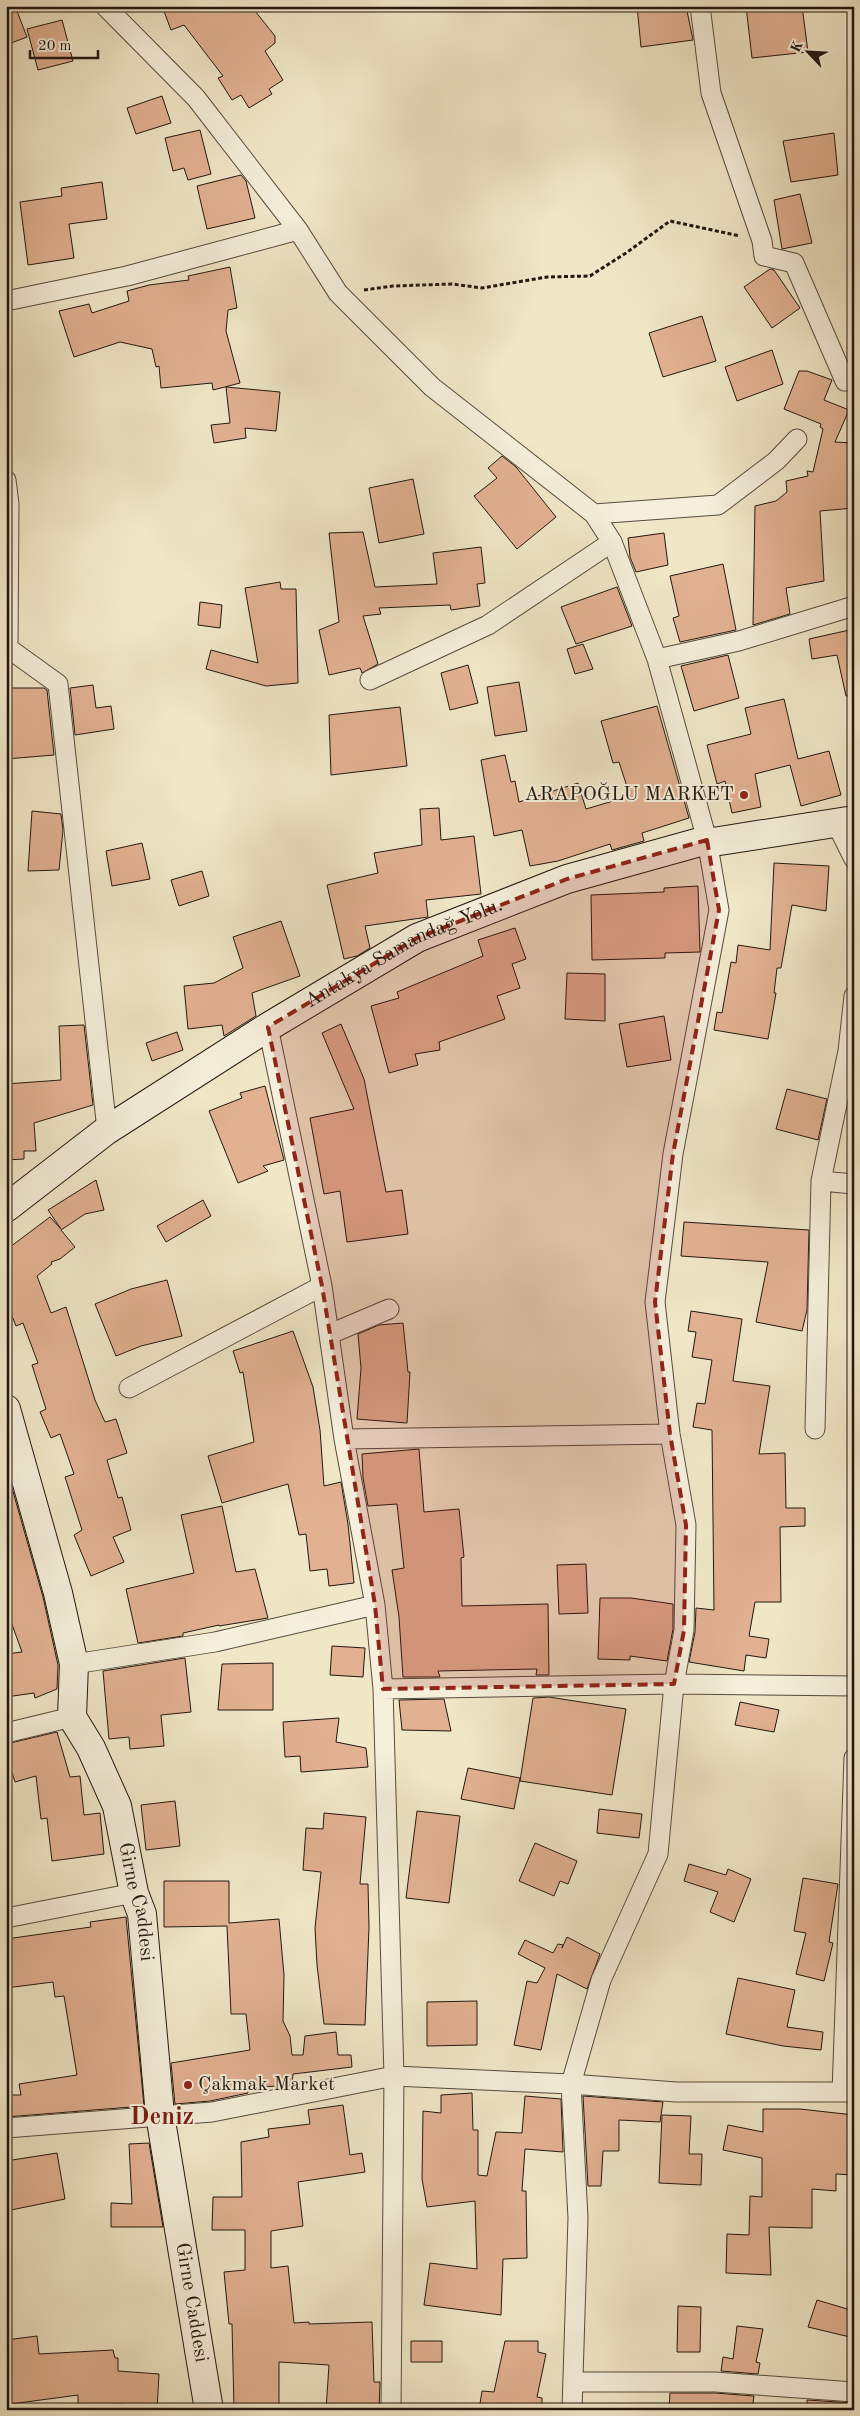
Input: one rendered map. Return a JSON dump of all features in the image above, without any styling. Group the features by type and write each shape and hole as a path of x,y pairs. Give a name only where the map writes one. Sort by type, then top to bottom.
{"street":[{"path":"105,6 196,98 298,230 338,293 432,387 594,514 612,542 657,659 707,840 719,910 673,1154 655,1302 670,1434 686,1525 684,1630 674,1684 658,1854 601,1980 570,2084 578,2218 572,2410"},
{"path":"700,6 711,93 762,241 764,256 794,263 845,381 854,381"},
{"path":"6,301 127,276 298,230"},
{"path":"594,514 718,505 776,461 797,439"},
{"path":"6,480 9,504 7,648 58,684 107,1130"},
{"path":"370,680 488,625 612,542"},
{"path":"657,659 739,641 854,606"},
{"path":"845,822 854,859"},
{"name":"Antakya Samandağ Yolu.","path":"6,1208 107,1130 268,1027 417,938 567,879 707,840 713,842 845,822"},
{"path":"816,1428 821,1181 848,1050 854,996"},
{"path":"268,1027 322,1286 344,1438 375,1605 383,1688 394,2076 391,2410"},
{"path":"821,1181 854,1184"},
{"path":"129,1388 322,1286"},
{"path":"330,1334 389,1309"},
{"path":"6,1409 58,1593 74,1664 72,1717 6,1733"},
{"path":"344,1438 670,1434"},
{"path":"74,1664 215,1642 375,1605"},
{"path":"383,1688 674,1684 854,1686"},
{"name":"Girne Caddesi","path":"72,1717 91,1748 117,1806 134,1892 142,1914 160,2115 209,2410"},
{"path":"6,2128 212,2112 394,2076 570,2084 676,2092 848,2092 854,1758"},
{"path":"6,1918 134,1892"},
{"path":"574,2382 715,2382 854,2392"}],"path":[{"path":"338,293 393,286 452,284 482,288 547,277 590,276 670,221 762,241"}],"highlighted area":[{"path":"707,840 719,910 673,1154 655,1302 670,1434 686,1525 684,1630 674,1684 383,1689 375,1605 322,1286 268,1027 417,938 567,879"}],"building":[{"path":"6,6 15,6 27,37 6,45"},
{"path":"162,6 251,6 275,36 275,43 265,51 283,80 269,89 272,94 249,108 241,95 232,100 218,78 223,76 184,25 171,30"},
{"path":"637,6 686,6 693,40 641,47"},
{"path":"746,6 802,6 808,52 752,58"},
{"path":"62,20 73,61 38,70 27,29"},
{"path":"162,96 171,123 136,134 127,108"},
{"path":"200,130 211,174 188,180 184,168 173,171 165,138"},
{"path":"834,133 838,175 791,182 783,141"},
{"path":"241,175 246,181 255,218 207,229 197,186"},
{"path":"102,182 107,219 69,224 74,258 28,265 20,202 62,196 61,188"},
{"path":"800,194 812,243 782,249 774,200"},
{"path":"230,267 237,308 228,310 226,331 240,383 213,390 212,383 161,388 159,366 156,367 152,349 120,342 74,357 59,311 89,304 92,313 129,301 127,291 149,285 189,280 188,276"},
{"path":"770,269 774,270 800,308 772,328 744,287"},
{"path":"702,316 716,361 663,377 649,333"},
{"path":"772,350 783,384 737,401 725,367"},
{"path":"799,371 807,371 832,380 824,400 849,410 835,442 854,443 854,508 820,511 824,581 786,588 790,614 753,625 755,506 776,501 787,492 786,481 808,476 807,471 813,472 823,429 820,427 821,424 784,409"},
{"path":"226,387 280,392 276,431 245,428 246,438 214,443 211,425 230,423"},
{"path":"502,456 516,467 556,517 517,549 474,496 497,478 488,468"},
{"path":"413,479 424,534 379,543 369,488"},
{"path":"363,532 375,587 437,584 433,553 481,547 485,583 477,584 480,606 451,610 450,605 379,608 381,614 363,616 378,664 362,673 360,668 329,675 319,630 339,622 329,533"},
{"path":"664,533 668,565 636,572 630,557 628,538"},
{"path":"723,564 736,630 680,642 673,618 679,616 670,576"},
{"path":"280,582 281,589 296,589 298,683 266,686 206,669 211,650 258,663 245,588"},
{"path":"617,587 632,626 576,644 561,607"},
{"path":"200,602 222,605 220,628 198,625"},
{"path":"854,629 854,695 846,696 837,655 812,659 809,639"},
{"path":"583,644 593,669 575,674 567,649"},
{"path":"728,655 739,698 694,711 681,666"},
{"path":"468,665 478,703 450,710 441,673"},
{"path":"519,682 527,731 495,736 487,687"},
{"path":"93,685 96,708 111,706 114,729 75,735 70,688"},
{"path":"6,688 44,688 47,690 54,755 6,759"},
{"path":"784,699 798,759 829,751 841,795 801,806 790,765 755,774 761,807 732,813 725,781 717,784 707,745 751,734 745,708"},
{"path":"657,706 689,818 642,833 644,841 612,850 610,844 558,861 530,866 522,830 494,836 481,760 505,755 511,782 515,781 519,802 578,783 586,809 630,796 619,762 613,763 601,721"},
{"path":"400,707 407,766 331,775 329,715"},
{"path":"439,808 441,840 474,836 481,894 426,900 428,917 365,926 370,948 357,956 344,959 327,885 378,873 374,853 422,845 420,809"},
{"path":"32,811 61,814 63,830 59,870 28,871"},
{"path":"142,843 150,879 112,886 106,851"},
{"path":"774,863 829,866 826,911 792,905 781,968 777,968 774,993 776,993 768,1039 714,1030 717,1012 722,1013 731,962 736,963 738,945 770,950"},
{"path":"202,871 209,896 179,906 171,880"},
{"path":"698,886 700,952 665,953 665,958 592,960 591,895 664,892 664,888"},
{"path":"281,921 300,976 252,993 256,1016 224,1036 222,1025 188,1029 184,986 214,983 243,968 233,937"},
{"path":"515,928 526,959 512,964 520,988 497,996 505,1019 439,1042 440,1050 415,1054 418,1065 389,1073 371,1006 399,998 397,992 483,956 478,940"},
{"path":"567,973 605,974 605,1021 565,1019"},
{"path":"664,1016 671,1060 627,1067 619,1024"},
{"path":"341,1024 364,1079 386,1192 402,1190 408,1234 347,1242 340,1191 324,1194 310,1118 354,1109 322,1033"},
{"path":"84,1025 93,1105 34,1123 36,1151 24,1151 24,1159 6,1160 6,1084 61,1080 59,1026"},
{"path":"177,1032 183,1050 152,1061 146,1043"},
{"path":"265,1086 284,1160 263,1166 268,1171 238,1183 209,1111 242,1098 240,1093"},
{"path":"787,1089 827,1099 818,1140 776,1129"},
{"path":"96,1180 104,1210 85,1214 61,1230 75,1247 60,1259 51,1262 52,1264 37,1276 51,1313 66,1307 95,1400 105,1422 116,1419 127,1453 107,1460 118,1498 122,1497 131,1530 113,1537 124,1562 91,1576 74,1535 82,1530 65,1477 74,1474 60,1434 51,1438 40,1412 46,1409 32,1365 38,1363 23,1323 16,1326 6,1301 6,1291 10,1290 6,1271 6,1250 50,1217 61,1229 48,1210"},
{"path":"203,1200 211,1216 166,1242 157,1226"},
{"path":"684,1222 809,1230 807,1310 802,1331 756,1322 768,1262 681,1256"},
{"path":"167,1280 182,1336 141,1346 116,1356 95,1304 131,1289"},
{"path":"691,1311 742,1319 733,1381 770,1386 759,1454 785,1453 786,1508 805,1508 805,1526 780,1527 781,1602 755,1602 749,1636 769,1639 766,1658 746,1655 744,1671 689,1662 695,1632 696,1608 714,1610 712,1430 693,1427 697,1403 705,1404 712,1360 692,1357 696,1332 688,1331"},
{"path":"403,1323 408,1372 410,1372 407,1423 357,1419 361,1368 358,1334 379,1325"},
{"path":"293,1331 313,1387 320,1430 324,1486 341,1482 348,1524 354,1583 329,1586 327,1569 310,1571 306,1534 299,1535 288,1484 222,1503 208,1456 254,1442 243,1372 240,1373 233,1351"},
{"path":"419,1449 424,1512 459,1509 464,1557 461,1558 462,1606 548,1604 549,1675 536,1675 537,1669 438,1671 440,1677 403,1677 399,1617 392,1570 404,1568 397,1504 368,1506 363,1478 362,1454"},
{"path":"6,1467 43,1597 58,1665 57,1689 35,1698 34,1693 6,1697 6,1654 22,1652 6,1608"},
{"path":"222,1506 236,1572 255,1569 268,1618 219,1625 183,1633 183,1636 138,1643 126,1589 194,1573 181,1515"},
{"path":"586,1564 588,1613 559,1614 557,1565"},
{"path":"600,1598 631,1598 673,1604 673,1629 667,1661 630,1656 630,1660 598,1659"},
{"path":"332,1646 365,1648 363,1677 330,1675"},
{"path":"185,1658 191,1712 161,1715 164,1746 130,1749 129,1737 109,1739 103,1671"},
{"path":"273,1663 273,1710 218,1710 222,1664"},
{"path":"549,1697 626,1709 612,1795 520,1781 533,1698"},
{"path":"444,1699 451,1731 402,1730 399,1700"},
{"path":"740,1702 779,1710 774,1732 735,1725"},
{"path":"339,1718 336,1742 366,1748 368,1767 301,1772 300,1756 285,1757 283,1722"},
{"path":"57,1732 70,1777 80,1776 84,1815 100,1813 104,1854 52,1861 47,1818 41,1819 36,1776 15,1782 6,1753 6,1744"},
{"path":"468,1768 520,1778 514,1809 461,1799"},
{"path":"175,1801 180,1846 146,1850 141,1805"},
{"path":"599,1809 642,1814 639,1838 597,1833"},
{"path":"417,1811 460,1816 449,1903 406,1898"},
{"path":"324,1813 366,1817 360,1884 368,1884 369,1928 365,2025 324,2024 315,1928 321,1872 303,1870 306,1828 323,1829"},
{"path":"535,1843 577,1861 568,1884 560,1881 554,1896 519,1881"},
{"path":"689,1864 726,1875 728,1869 751,1879 734,1922 710,1912 718,1892 684,1881"},
{"path":"803,1878 838,1884 829,1942 833,1943 824,1981 796,1974 806,1933 794,1931"},
{"path":"164,1881 229,1881 229,1923 279,1919 284,1975 283,2021 290,2036 292,2055 303,2055 305,2036 336,2032 338,2055 351,2055 352,2067 293,2074 292,2085 247,2088 248,2093 210,2101 175,2104 171,2063 250,2050 246,2014 231,2014 227,1926 164,1927"},
{"path":"126,1917 144,2106 6,2117 6,2095 21,2095 19,2084 77,2075 64,1996 55,1997 53,1982 6,1988 6,1939 91,1927 90,1922"},
{"path":"567,1937 600,1954 587,1989 557,1974 541,2050 514,2045 527,1981 537,1983 545,1968 518,1954 525,1940 553,1953 558,1944 563,1945 562,1948"},
{"path":"738,1978 795,1990 787,2027 823,2032 821,2050 783,2046 726,2034"},
{"path":"477,2001 477,2045 427,2046 427,2002"},
{"path":"472,2093 473,2130 478,2130 478,2175 487,2176 496,2132 522,2133 525,2096 561,2099 563,2152 525,2149 522,2191 526,2191 527,2258 503,2259 501,2315 424,2305 430,2263 477,2269 475,2201 427,2207 422,2179 423,2111 441,2113 441,2095"},
{"path":"583,2096 663,2102 660,2122 619,2120 619,2151 603,2151 601,2186 588,2186"},
{"path":"343,2105 350,2155 362,2153 365,2172 298,2182 303,2226 271,2231 271,2268 288,2266 294,2323 372,2322 374,2382 380,2382 379,2410 326,2410 329,2365 279,2362 279,2410 234,2410 232,2324 229,2324 224,2272 245,2270 245,2230 212,2230 213,2197 242,2197 241,2142 269,2137 268,2129 310,2124 308,2110"},
{"path":"763,2109 800,2109 854,2115 854,2175 836,2174 836,2191 812,2189 812,2228 769,2227 771,2275 726,2273 727,2234 749,2235 750,2196 762,2197 762,2158 723,2150 728,2125 763,2132"},
{"path":"662,2115 691,2116 689,2154 702,2154 701,2185 659,2183"},
{"path":"149,2143 163,2227 111,2227 111,2203 132,2204 129,2144"},
{"path":"57,2153 65,2199 6,2211 6,2161"},
{"path":"817,2300 854,2311 854,2338 808,2327"},
{"path":"678,2306 701,2307 700,2352 677,2352"},
{"path":"737,2326 763,2329 756,2362 760,2363 758,2374 721,2371 723,2357 733,2359"},
{"path":"37,2336 39,2354 113,2350 115,2358 118,2358 118,2371 159,2374 157,2410 122,2410 122,2404 78,2406 78,2395 11,2404 6,2362 6,2340"},
{"path":"411,2341 442,2341 442,2362 411,2362"},
{"path":"505,2341 538,2341 538,2352 546,2354 537,2397 542,2398 542,2410 479,2410 482,2391 494,2392"},
{"path":"670,2393 715,2393 754,2396 752,2410 669,2410"},
{"path":"807,2400 854,2403 854,2410 807,2410"}],"place":[{"name":"ARAPOĞLU MARKET","path":"744,795"},
{"name":"Çakmak Market","path":"188,2085"}],"district":[{"name":"Deniz","path":"162,2117"}]}
